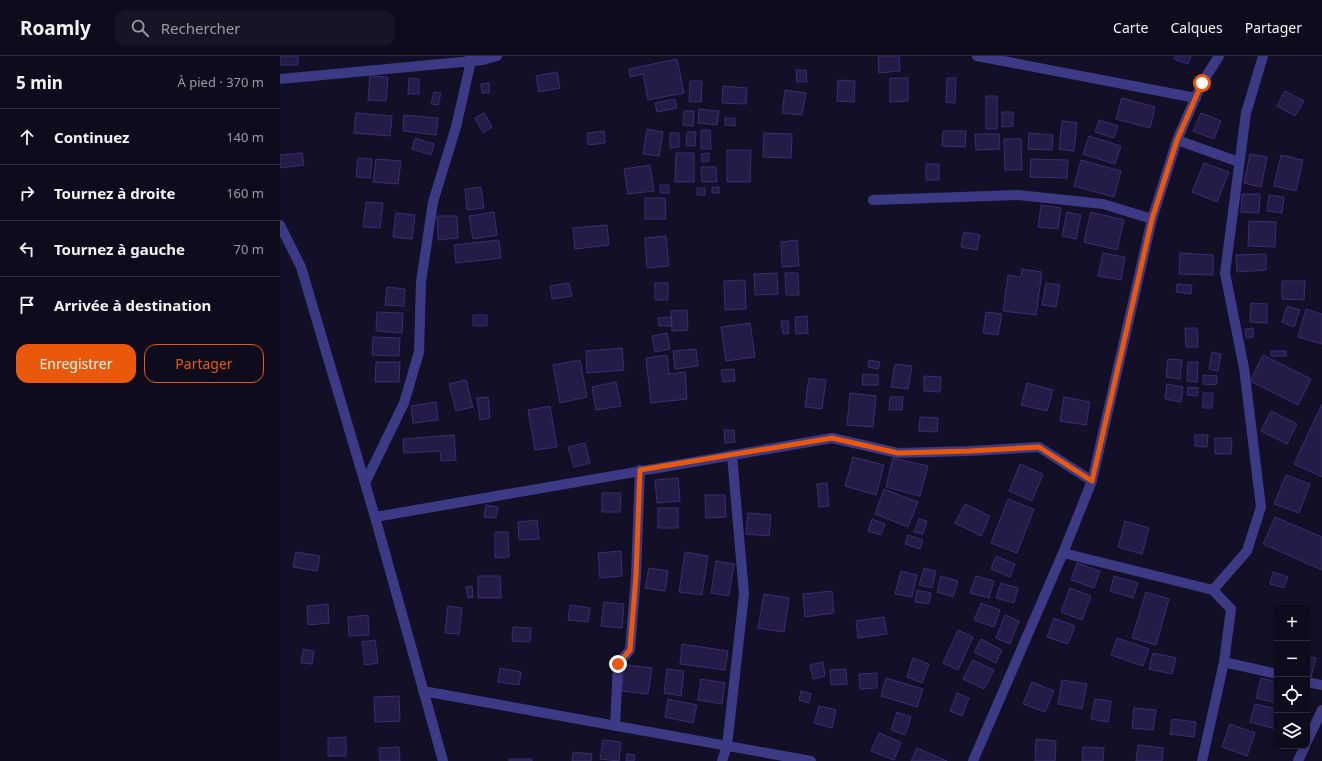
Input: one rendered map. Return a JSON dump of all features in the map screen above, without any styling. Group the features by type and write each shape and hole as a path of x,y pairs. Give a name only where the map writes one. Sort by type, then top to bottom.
{"street":[{"path":"280,79 471,59 483,60 498,56"},
{"path":"977,56 1196,98"},
{"path":"973,761 1063,553 1092,481 1152,219 1177,140 1202,83 1219,56"},
{"path":"1213,590 1247,551 1261,507 1244,368 1225,274 1246,113 1263,56"},
{"path":"365,483 404,403 419,352 421,282 433,202 456,127 471,59"},
{"path":"1177,140 1239,162"},
{"path":"873,200 1018,195 1102,204 1152,219"},
{"path":"280,225 301,267 375,517 443,761"},
{"path":"375,517 832,438 898,453 1039,447 1092,481"},
{"path":"722,761 727,746 744,594 732,455"},
{"path":"614,726 618,664 630,650 636,576 640,470"},
{"path":"1063,553 1213,590 1230,609 1224,662 1202,761"},
{"path":"1224,662 1274,673"},
{"path":"1310,683 1322,685"},
{"path":"423,691 810,761"},
{"path":"1310,735 1322,710"},
{"path":"1298,761 1304,749"}],"building":[{"path":"280,56 298,56 298,65 280,65"},
{"path":"878,56 899,56 900,71 879,73"},
{"path":"1175,56 1191,56 1188,64 1174,59"},
{"path":"677,59 684,93 648,100 643,74 630,77 629,69"},
{"path":"796,70 806,70 807,82 797,82"},
{"path":"557,72 560,88 539,92 536,76"},
{"path":"370,76 388,77 386,101 368,100"},
{"path":"409,78 419,79 419,94 408,94"},
{"path":"890,78 908,78 908,101 890,102"},
{"path":"947,78 956,78 955,103 946,102"},
{"path":"838,80 855,81 854,102 837,101"},
{"path":"690,81 702,81 701,102 689,102"},
{"path":"489,83 489,93 482,93 481,84"},
{"path":"723,86 747,88 746,104 722,103"},
{"path":"785,90 806,93 802,115 782,113"},
{"path":"1285,91 1304,101 1295,116 1277,106"},
{"path":"434,92 441,93 438,105 431,104"},
{"path":"986,96 997,96 997,129 986,129"},
{"path":"1122,98 1155,107 1150,128 1116,119"},
{"path":"675,99 677,108 657,112 655,103"},
{"path":"699,109 719,111 717,125 698,123"},
{"path":"684,111 694,111 693,126 683,125"},
{"path":"1002,112 1013,112 1013,126 1002,127"},
{"path":"356,113 392,116 390,136 354,133"},
{"path":"484,113 492,127 483,133 475,118"},
{"path":"1201,113 1221,121 1214,139 1193,131"},
{"path":"404,115 438,118 436,135 403,131"},
{"path":"725,118 735,118 735,126 725,125"},
{"path":"1099,120 1118,126 1114,138 1095,132"},
{"path":"1062,121 1077,123 1074,151 1059,149"},
{"path":"647,129 663,132 659,156 643,154"},
{"path":"701,130 710,130 711,149 701,149"},
{"path":"604,131 605,143 588,145 587,133"},
{"path":"943,131 966,131 965,147 942,146"},
{"path":"687,132 696,132 695,146 686,146"},
{"path":"670,133 679,133 679,147 670,148"},
{"path":"764,133 792,134 791,158 763,157"},
{"path":"1029,133 1053,135 1052,150 1028,149"},
{"path":"975,134 999,134 1000,149 976,150"},
{"path":"1089,136 1121,146 1115,164 1083,154"},
{"path":"415,138 434,144 431,155 412,149"},
{"path":"1004,139 1021,139 1022,170 1005,170"},
{"path":"727,150 751,150 750,182 727,182"},
{"path":"302,153 304,165 280,168 280,155"},
{"path":"676,153 694,153 694,182 675,182"},
{"path":"709,153 709,161 702,162 701,154"},
{"path":"1250,154 1267,157 1261,187 1244,183"},
{"path":"1281,155 1303,160 1296,191 1274,186"},
{"path":"358,158 372,159 370,178 356,177"},
{"path":"376,159 401,161 398,184 373,182"},
{"path":"1031,159 1068,160 1067,178 1030,177"},
{"path":"1081,160 1121,171 1114,197 1074,186"},
{"path":"1204,163 1229,172 1217,202 1192,192"},
{"path":"926,164 939,164 939,180 926,180"},
{"path":"650,165 654,191 628,194 624,169"},
{"path":"701,167 716,167 717,182 702,182"},
{"path":"660,185 669,185 669,193 660,193"},
{"path":"481,187 484,208 467,210 465,189"},
{"path":"712,187 719,187 719,193 712,193"},
{"path":"697,188 705,188 705,195 697,195"},
{"path":"1242,194 1260,194 1259,213 1241,212"},
{"path":"1269,195 1284,197 1282,213 1267,211"},
{"path":"645,198 665,198 666,219 645,219"},
{"path":"366,202 383,203 380,228 363,227"},
{"path":"1041,205 1061,208 1058,229 1038,227"},
{"path":"494,212 497,235 473,239 469,216"},
{"path":"1067,212 1081,215 1076,239 1062,236"},
{"path":"1091,212 1124,220 1117,250 1084,242"},
{"path":"396,213 415,215 412,239 393,237"},
{"path":"437,216 457,216 458,238 438,240"},
{"path":"1249,221 1276,222 1275,247 1248,246"},
{"path":"607,225 609,245 575,249 573,228"},
{"path":"964,232 980,235 977,250 961,247"},
{"path":"666,236 669,266 647,268 645,238"},
{"path":"499,240 501,258 456,263 454,245"},
{"path":"797,240 799,266 782,267 781,242"},
{"path":"1103,253 1125,257 1121,280 1098,276"},
{"path":"1180,253 1213,255 1213,275 1179,274"},
{"path":"1266,254 1266,270 1237,272 1236,255"},
{"path":"1022,269 1042,272 1036,315 1003,311 1008,275 1021,277"},
{"path":"777,273 778,294 755,295 754,274"},
{"path":"785,273 798,273 799,295 786,295"},
{"path":"745,280 746,309 725,310 724,281"},
{"path":"1282,281 1305,281 1304,300 1282,299"},
{"path":"569,283 572,296 552,299 550,286"},
{"path":"655,283 668,283 668,300 655,300"},
{"path":"1046,283 1060,285 1056,307 1042,305"},
{"path":"1177,284 1192,285 1191,294 1176,292"},
{"path":"387,287 405,289 404,306 385,305"},
{"path":"1251,303 1267,304 1267,323 1250,322"},
{"path":"1287,306 1300,310 1294,327 1282,322"},
{"path":"1306,309 1322,314 1322,344 1298,337"},
{"path":"687,310 688,330 672,331 671,311"},
{"path":"377,312 403,313 402,333 376,331"},
{"path":"986,312 1002,314 998,335 983,333"},
{"path":"473,315 487,315 487,326 473,326"},
{"path":"807,316 808,333 796,334 795,317"},
{"path":"671,317 672,326 659,326 658,318"},
{"path":"781,321 788,321 789,333 783,334"},
{"path":"750,323 755,357 726,361 721,327"},
{"path":"1185,328 1197,328 1198,347 1186,347"},
{"path":"1253,328 1253,337 1246,338 1245,329"},
{"path":"667,333 670,349 655,352 652,336"},
{"path":"373,337 400,338 399,356 372,355"},
{"path":"622,348 624,370 587,373 586,351"},
{"path":"696,349 698,366 675,369 673,351"},
{"path":"1271,351 1286,351 1286,356 1271,356"},
{"path":"1212,352 1221,354 1218,371 1209,369"},
{"path":"667,355 669,374 685,372 687,399 651,403 646,358"},
{"path":"1263,355 1311,379 1298,405 1250,381"},
{"path":"1168,359 1182,360 1180,379 1166,377"},
{"path":"580,360 587,397 560,403 553,365"},
{"path":"869,360 880,362 878,369 868,367"},
{"path":"376,362 400,362 399,382 375,382"},
{"path":"1188,362 1198,362 1197,382 1187,381"},
{"path":"895,364 912,366 908,389 891,387"},
{"path":"734,369 735,381 723,382 721,370"},
{"path":"863,374 878,375 878,385 862,385"},
{"path":"1203,375 1217,376 1216,385 1203,384"},
{"path":"924,376 941,377 940,392 924,391"},
{"path":"809,378 826,380 822,409 805,407"},
{"path":"466,380 473,407 456,411 449,384"},
{"path":"616,382 621,406 596,410 592,387"},
{"path":"1027,383 1053,390 1047,411 1021,405"},
{"path":"1167,384 1183,387 1181,402 1165,399"},
{"path":"1188,387 1198,388 1197,396 1187,395"},
{"path":"850,393 876,396 873,427 847,425"},
{"path":"1203,393 1213,393 1212,408 1203,408"},
{"path":"488,397 490,418 480,420 477,398"},
{"path":"890,397 903,397 902,410 889,410"},
{"path":"1064,397 1090,402 1086,425 1060,421"},
{"path":"436,402 438,420 413,423 411,406"},
{"path":"1322,404 1322,477 1294,464"},
{"path":"550,406 557,447 535,450 528,410"},
{"path":"1271,411 1297,424 1287,444 1261,431"},
{"path":"920,417 938,418 937,432 919,431"},
{"path":"724,430 734,430 735,442 725,443"},
{"path":"454,435 456,460 441,461 440,451 404,453 403,439"},
{"path":"1195,435 1208,435 1207,447 1195,446"},
{"path":"1215,438 1232,438 1231,454 1215,454"},
{"path":"585,443 590,463 574,467 568,447"},
{"path":"853,457 884,465 876,495 845,486"},
{"path":"893,458 928,466 920,496 886,487"},
{"path":"1020,464 1043,474 1032,501 1009,491"},
{"path":"1286,475 1310,484 1299,513 1274,504"},
{"path":"678,478 680,501 657,503 655,480"},
{"path":"827,483 829,506 819,507 817,484"},
{"path":"884,489 918,502 908,527 875,514"},
{"path":"602,493 621,493 620,512 602,512"},
{"path":"705,495 725,495 726,517 706,518"},
{"path":"1008,499 1034,509 1017,553 991,543"},
{"path":"965,504 990,516 981,536 955,523"},
{"path":"486,505 498,507 496,518 484,517"},
{"path":"658,508 678,508 678,528 658,528"},
{"path":"748,513 771,515 769,536 746,534"},
{"path":"1275,517 1322,537 1322,570 1263,544"},
{"path":"872,519 885,524 881,535 868,531"},
{"path":"919,519 927,521 923,534 914,532"},
{"path":"537,520 539,539 519,540 518,522"},
{"path":"1125,521 1149,528 1142,554 1118,547"},
{"path":"495,532 508,532 509,557 495,558"},
{"path":"908,535 923,540 920,549 905,544"},
{"path":"621,551 622,576 600,578 598,553"},
{"path":"296,552 320,556 317,571 293,567"},
{"path":"685,552 708,556 702,595 679,592"},
{"path":"996,556 1015,564 1010,577 991,569"},
{"path":"716,561 734,564 729,596 711,593"},
{"path":"1077,563 1100,571 1094,588 1071,580"},
{"path":"649,568 668,571 665,591 645,588"},
{"path":"924,568 936,571 932,588 919,585"},
{"path":"901,571 917,575 912,597 895,594"},
{"path":"1273,572 1288,577 1284,588 1270,584"},
{"path":"478,576 500,576 501,598 478,598"},
{"path":"941,576 958,581 953,597 937,592"},
{"path":"976,576 994,581 989,598 970,593"},
{"path":"1114,576 1138,583 1133,598 1110,591"},
{"path":"1001,583 1018,588 1014,603 996,598"},
{"path":"472,586 473,597 468,598 466,587"},
{"path":"1070,588 1091,596 1082,620 1061,612"},
{"path":"917,590 931,593 929,604 915,602"},
{"path":"832,591 834,613 805,617 803,594"},
{"path":"1146,592 1169,599 1156,645 1132,638"},
{"path":"764,594 789,598 784,632 758,628"},
{"path":"604,602 624,604 622,628 601,626"},
{"path":"981,603 1000,610 994,627 974,620"},
{"path":"328,604 329,623 308,625 307,606"},
{"path":"570,605 590,608 588,622 568,620"},
{"path":"448,606 462,608 459,634 445,633"},
{"path":"368,615 369,635 349,636 348,617"},
{"path":"1005,615 1019,621 1010,644 996,638"},
{"path":"884,617 887,634 858,638 856,621"},
{"path":"1054,618 1075,626 1068,644 1047,637"},
{"path":"513,627 531,628 530,642 512,641"},
{"path":"958,630 973,637 958,670 943,663"},
{"path":"1117,638 1149,649 1143,666 1111,655"},
{"path":"981,639 1002,650 996,663 974,652"},
{"path":"375,640 378,663 365,665 362,642"},
{"path":"682,644 728,651 725,670 680,664"},
{"path":"303,649 314,651 312,664 301,663"},
{"path":"1153,653 1176,658 1172,674 1149,669"},
{"path":"1310,657 1316,658 1310,677"},
{"path":"913,658 929,664 922,683 907,677"},
{"path":"973,660 994,670 984,689 963,679"},
{"path":"823,662 825,676 813,679 810,665"},
{"path":"625,665 652,668 648,694 621,691"},
{"path":"500,668 521,672 519,685 498,682"},
{"path":"667,669 684,671 681,696 664,693"},
{"path":"846,669 847,684 831,685 830,670"},
{"path":"877,673 877,688 860,689 859,674"},
{"path":"886,678 923,689 917,707 881,696"},
{"path":"1261,678 1274,681 1274,702 1256,698"},
{"path":"701,679 725,683 722,704 698,700"},
{"path":"1062,680 1087,684 1082,709 1058,704"},
{"path":"1032,682 1054,691 1045,712 1023,704"},
{"path":"801,691 811,694 809,703 799,700"},
{"path":"957,693 969,698 962,716 950,711"},
{"path":"399,696 400,721 375,722 374,697"},
{"path":"668,699 697,705 693,723 665,717"},
{"path":"1095,699 1111,701 1108,722 1091,719"},
{"path":"1255,704 1274,708 1274,728 1250,722"},
{"path":"819,706 836,710 832,728 814,723"},
{"path":"1134,708 1156,710 1153,730 1132,728"},
{"path":"897,712 911,717 905,735 891,730"},
{"path":"1172,719 1196,722 1194,737 1170,734"},
{"path":"1230,724 1255,733 1247,756 1222,747"},
{"path":"879,733 901,742 894,760 871,751"},
{"path":"346,737 346,756 328,756 328,738"},
{"path":"1036,739 1056,741 1055,761 1035,761"},
{"path":"603,740 621,742 619,761 600,759"},
{"path":"1138,745 1163,748 1162,761 1136,761"},
{"path":"399,747 400,761 380,761 379,748"},
{"path":"1083,747 1104,748 1103,761 1082,761"},
{"path":"917,748 947,761 911,761"},
{"path":"573,752 592,754 591,761 572,761"},
{"path":"627,754 635,755 634,761 626,761"},
{"path":"509,759 532,759 532,761 509,761"}],"route":[{"path":"618,664 630,650 636,576 640,470 832,438 898,453 1039,447 1092,481 1152,219 1177,140 1202,83"}]}
